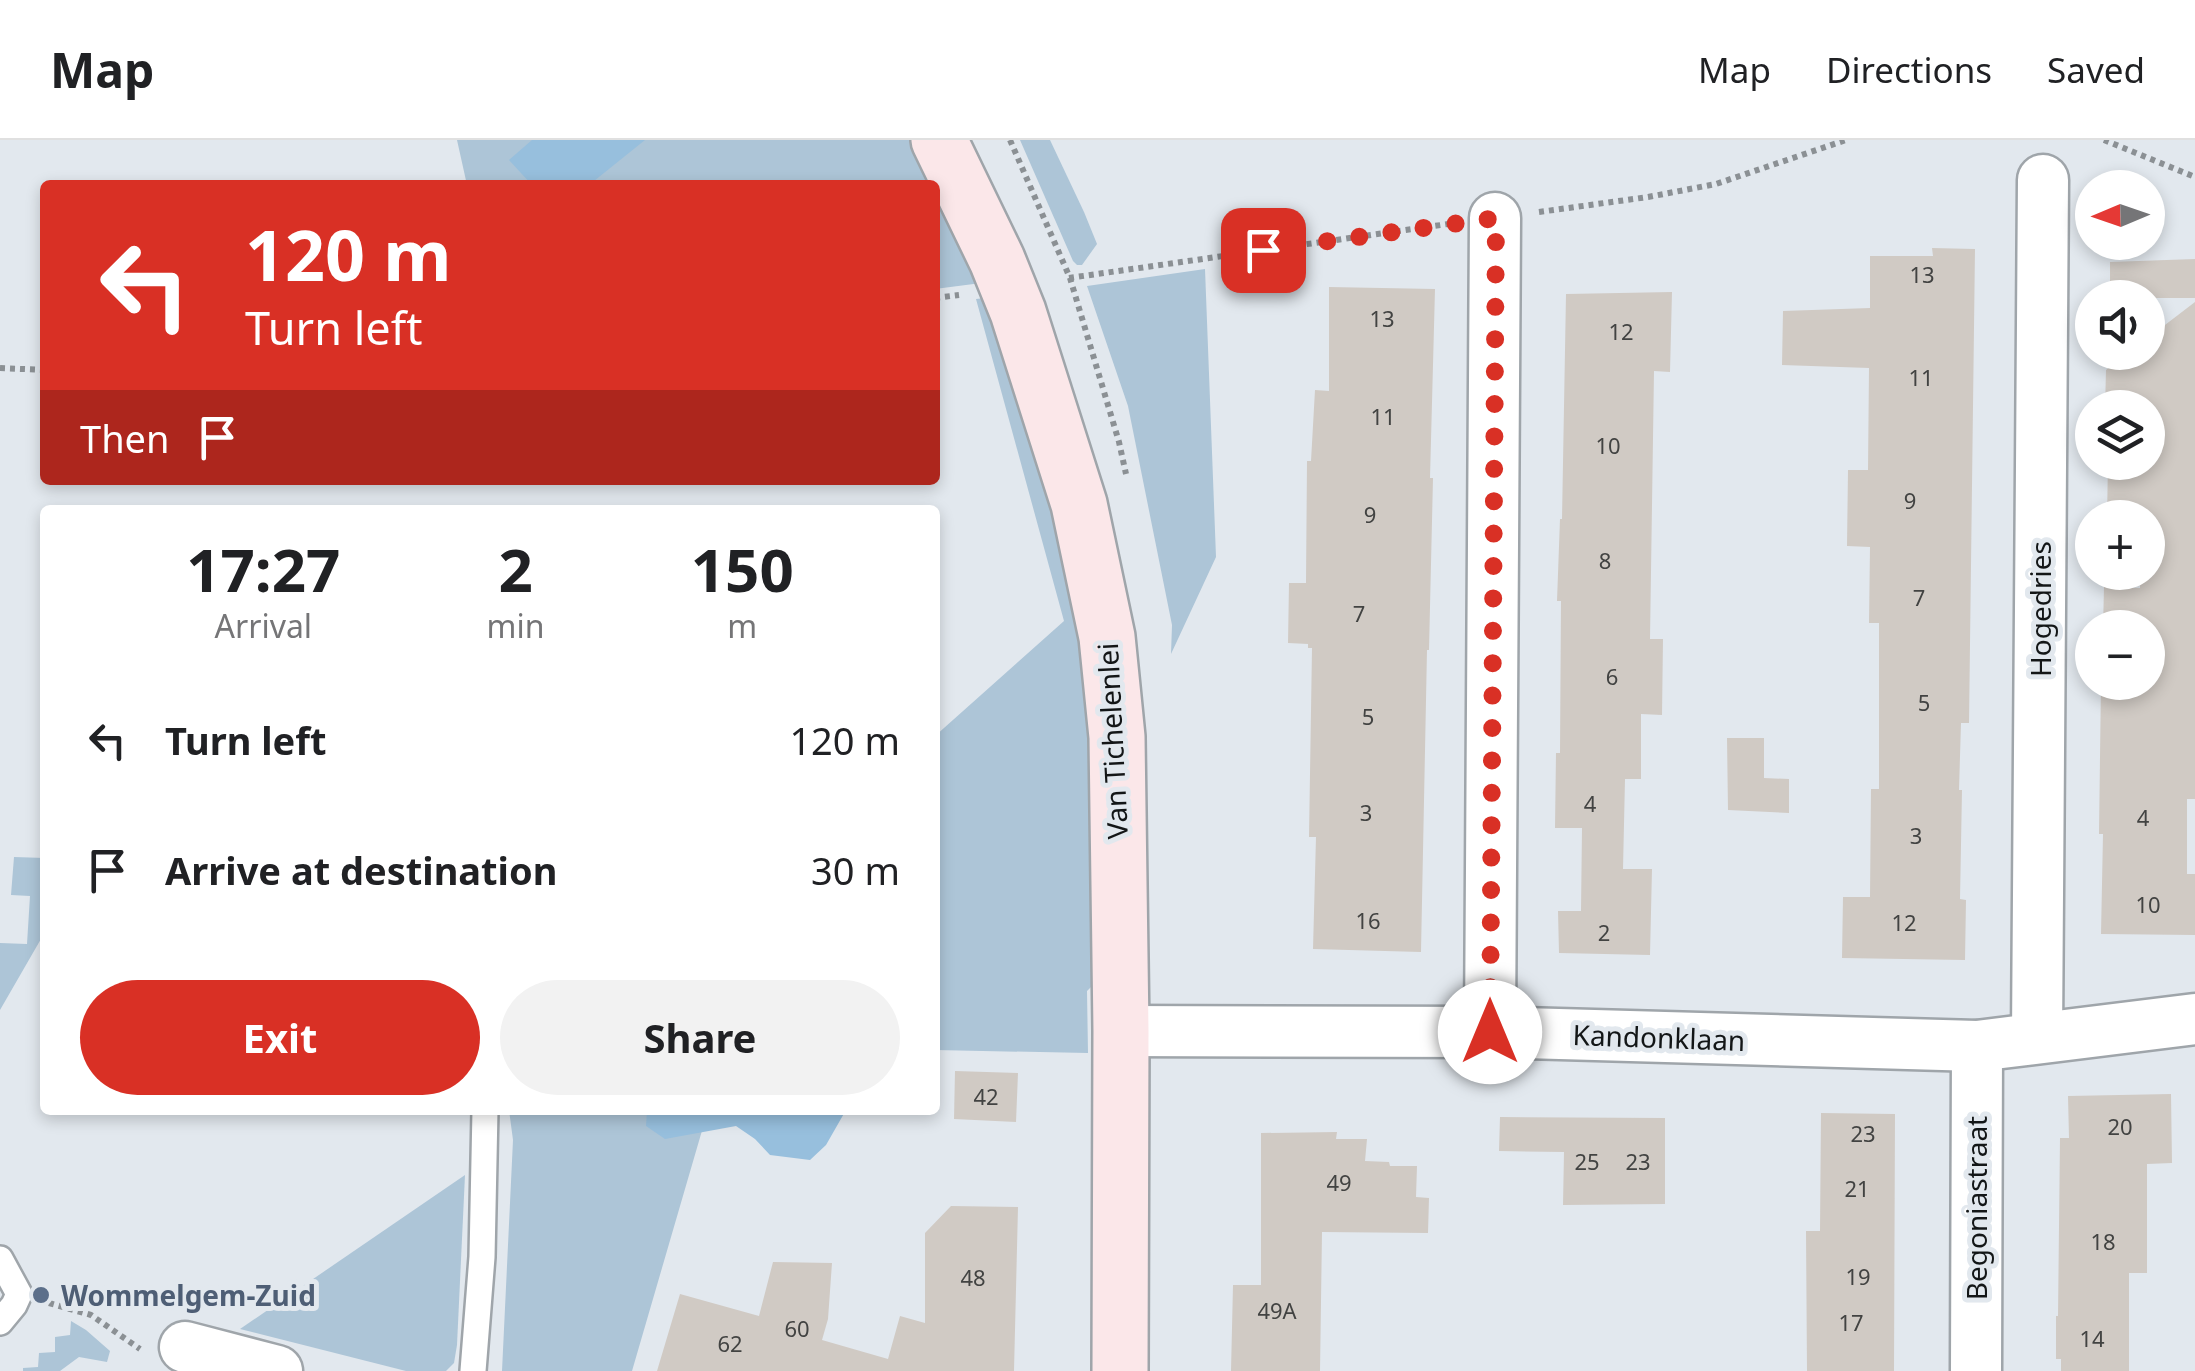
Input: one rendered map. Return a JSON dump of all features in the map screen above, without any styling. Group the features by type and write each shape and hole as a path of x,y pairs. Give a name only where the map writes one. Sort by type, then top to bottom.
{"street":[{"name":"Van Tichelenlei","path":"939,140 1018,312 1078,504 1108,637 1117,737 1120,1371"},
{"name":"Hogedries","path":"2037,1038 2043,180"},
{"path":"1490,1032 1496,218"},
{"name":"Kandonklaan","path":"1121,1031 1490,1032 1977,1046 2195,1019"},
{"name":"Begoniastraat","path":"1976,1371 1977,1046"},
{"path":"185,1347 277,1371"}],"lane":[{"path":"473,1371 482,1257 486,1115"},
{"path":"0,1259 19,1294 0,1322"}],"path":[{"path":"1008,287 1026,280 1070,278 1648,197 1716,184 1846,140"},
{"path":"2104,140 2195,177"},
{"path":"0,368 40,370"},
{"path":"19,1294 91,1315 143,1351 185,1347"}],"shaded area":[{"path":"457,140 911,140 933,180 466,180"},
{"path":"532,140 645,140 595,180 527,180 509,160"},
{"path":"1020,140 1050,140 1097,244 1082,265 1073,261"},
{"path":"940,193 989,282 940,288"},
{"path":"1205,269 1216,557 1171,654 1172,625 1128,406 1087,286"},
{"path":"994,297 1059,532 1088,680 1093,951 1092,986 1087,991 1088,1053 940,1050 940,732 1064,621 976,299"},
{"path":"14,857 40,858 40,941 0,1010 0,943 27,944 30,896 11,895"},
{"path":"510,1115 707,1115 632,1371 502,1371 513,1140"},
{"path":"647,1115 843,1115 826,1145 810,1160 770,1155 736,1126 665,1139 646,1126"},
{"path":"465,1175 457,1345 454,1363 446,1371 406,1371 240,1329"},
{"path":"71,1321 110,1351 107,1362 79,1357 60,1371 23,1371 38,1367 39,1353 55,1352 55,1337 70,1335"}],"building":[{"path":"1932,248 1975,249 1969,723 1961,723 1959,790 1960,899 1966,900 1965,960 1842,958 1843,897 1870,897 1871,789 1879,789 1879,623 1869,623 1870,547 1847,546 1848,470 1868,470 1869,368 1782,365 1783,311 1870,308 1870,256 1933,256"},
{"path":"2195,259 2195,298 2165,298 2165,280 2110,280 2110,262"},
{"path":"1329,287 1435,289 1421,952 1313,949 1316,837 1309,837 1312,648 1308,644 1288,643 1289,583 1306,583 1307,461 1311,461 1315,390 1329,391"},
{"path":"1672,292 1670,372 1654,371 1650,639 1663,639 1662,715 1641,714 1641,779 1625,779 1623,869 1652,869 1650,955 1559,953 1558,911 1581,911 1582,828 1555,828 1556,753 1560,753 1561,601 1557,601 1566,294"},
{"path":"2195,302 2195,799 2187,799 2187,874 2195,874 2195,935 2101,934 2101,700 2165,700 2165,610 2103,610 2104,590 2165,590 2165,500 2107,500 2108,480 2165,480 2165,390 2105,390 2106,370 2165,370 2165,325"},
{"path":"1727,738 1764,738 1764,778 1789,779 1789,813 1728,810"},
{"path":"955,1071 1018,1073 1016,1122 954,1119"},
{"path":"2171,1094 2172,1163 2147,1164 2147,1273 2129,1273 2129,1371 2061,1371 2061,1359 2056,1359 2060,1138 2069,1138 2068,1096"},
{"path":"1821,1113 1895,1114 1894,1371 1807,1371 1806,1231 1820,1231"},
{"path":"1500,1117 1665,1118 1665,1204 1563,1205 1564,1152 1499,1151"},
{"path":"1337,1132 1336,1139 1367,1139 1365,1161 1417,1166 1416,1197 1429,1198 1428,1233 1322,1232 1320,1371 1231,1371 1233,1285 1261,1285 1261,1133"},
{"path":"951,1206 1018,1207 1014,1371 657,1371 680,1294 759,1316 773,1262 832,1263 828,1319 822,1340 888,1359 900,1316 925,1323 925,1233"}],"place":[{"name":"Wommelgem-Zuid","path":"41,1295"}],"route":[{"path":"1263,250 1496,218 1490,1032"}]}
